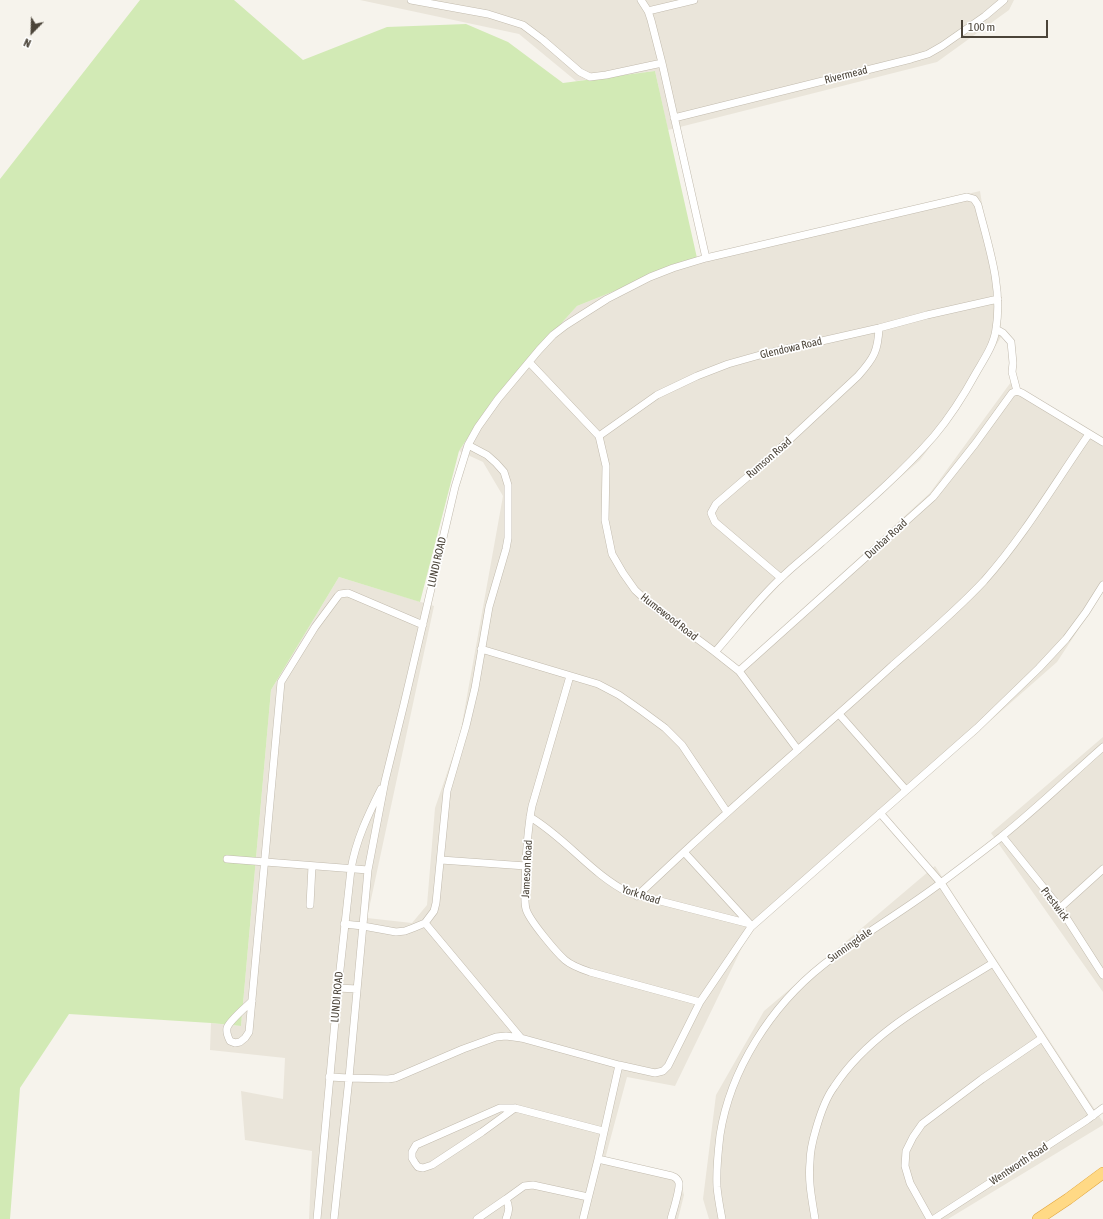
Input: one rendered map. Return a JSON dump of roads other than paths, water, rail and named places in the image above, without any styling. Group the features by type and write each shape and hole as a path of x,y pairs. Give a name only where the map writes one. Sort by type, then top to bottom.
{"highway":[{"path":"1038,1219 1103,1173"}],"street":[{"path":"411,0 488,14 523,25 544,40 580,72 590,77 662,63"},
{"path":"641,0 648,11 662,63 706,258"},
{"path":"648,11 694,0"},
{"name":"Rivermead","path":"674,118 928,54 963,32 1004,0"},
{"name":"LUNDI ROAD","path":"334,1219 349,1078 368,870 385,781 455,487 468,445 478,427 498,399 553,335 566,324 595,306 650,277 706,258 967,197 974,199 978,205 997,282 998,299 996,329 990,348 973,379 956,407 935,435 916,456 881,490 781,578 751,609 715,652"},
{"name":"Glendowa Road","path":"599,436 657,395 710,370 760,355 879,328 928,314 998,299"},
{"name":"Rumson Road","path":"781,578 715,522 711,513 716,504 773,455 858,376 875,354 879,328"},
{"path":"996,329 1003,332 1011,342 1013,358 1012,372 1017,391 1103,442"},
{"path":"529,362 599,436"},
{"name":"Dunbar Road","path":"739,671 932,497 975,444 1012,393 1017,391"},
{"path":"637,896 727,812 952,612 982,582 1007,553 1089,434"},
{"name":"Humewood Road","path":"599,436 606,466 605,520 612,554 623,573 635,590 649,603 739,671 798,750"},
{"path":"344,924 396,932 406,931 425,923 434,911 441,860 447,791 466,726 475,688 489,607 508,538 507,478 500,466 487,455 468,445"},
{"path":"329,1077 395,1078 463,1049 496,1037 506,1036 521,1038 619,1065 655,1073 663,1071 668,1066 700,1002 750,925 977,728 1039,668 1066,639 1086,612 1103,585"},
{"path":"252,1001 227,1028 227,1035 230,1041 235,1043 240,1042 249,1032 252,1001 265,862 280,686 284,677 315,627 340,594 348,593 423,625"},
{"path":"481,649 598,684 619,695 665,728 682,745 727,812"},
{"name":"Jameson Road","path":"570,676 540,777 530,817 526,866 525,904 527,911 547,940 565,960 576,967 700,1002"},
{"path":"839,714 906,790"},
{"name":"Sunningdale","path":"722,1219 717,1187 718,1162 720,1135 727,1106 736,1081 753,1045 775,1011 798,987 823,965 941,883 1002,836 1103,747"},
{"name":"LUNDI ROAD","path":"317,1219 329,1077 351,869 354,851 361,832 385,781"},
{"path":"880,813 941,883 1093,1116"},
{"name":"York Road","path":"530,817 552,832 592,868 616,887 628,894 750,925"},
{"name":"Prestwick","path":"1002,836 1060,908 1103,975"},
{"path":"684,852 750,925"},
{"path":"226,859 368,870"},
{"path":"441,860 526,866"},
{"path":"310,906 312,866"},
{"path":"1060,908 1103,869"},
{"path":"425,923 521,1038"},
{"path":"815,1219 810,1191 810,1162 820,1114 833,1088 848,1067 874,1041 900,1020 993,963"},
{"path":"338,988 357,989"},
{"path":"930,1219 910,1183 905,1166 906,1151 913,1137 922,1124 982,1079 1042,1038"},
{"path":"583,1219 619,1065"},
{"path":"515,1108 432,1165 423,1168 418,1167 412,1158 412,1152 416,1145 500,1108 515,1108 603,1131"},
{"name":"Wentworth Road","path":"934,1219 1103,1108"},
{"path":"598,1159 677,1178 679,1183 671,1219"},
{"path":"477,1219 524,1186 533,1185 588,1196"},
{"path":"506,1199 509,1205 509,1211 506,1219"}]}
